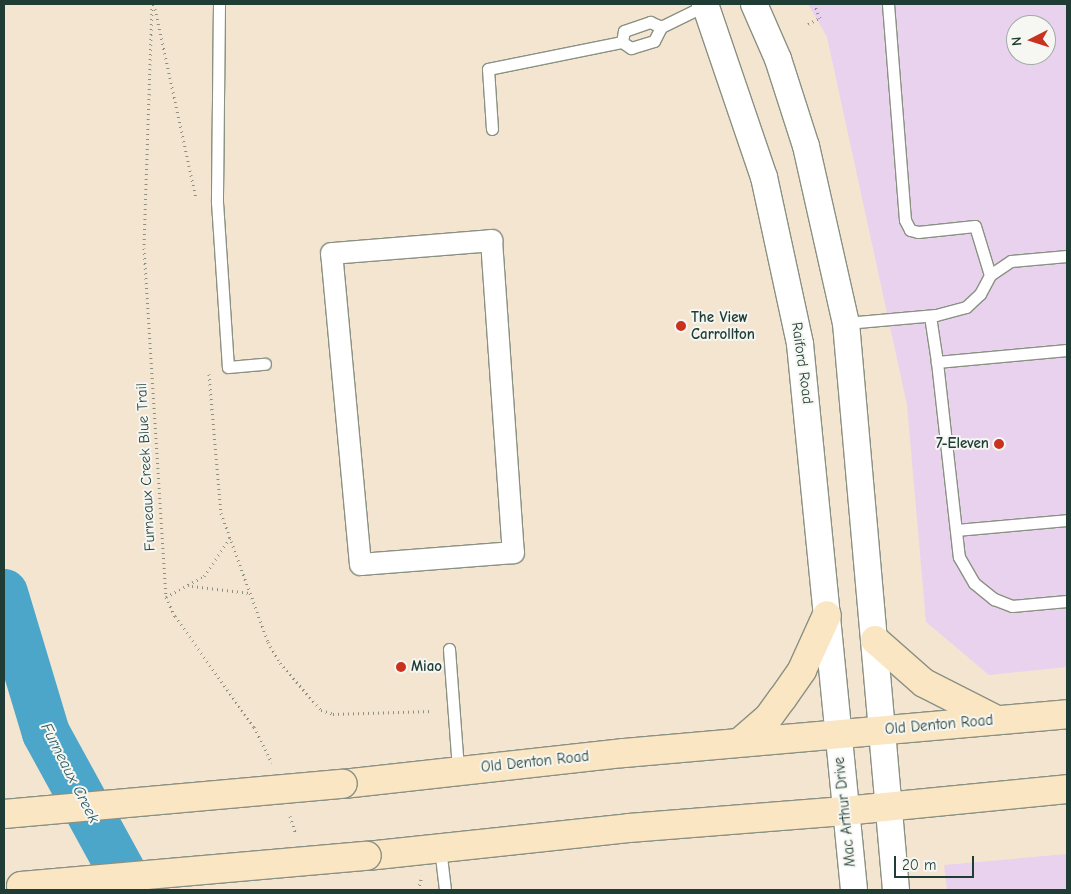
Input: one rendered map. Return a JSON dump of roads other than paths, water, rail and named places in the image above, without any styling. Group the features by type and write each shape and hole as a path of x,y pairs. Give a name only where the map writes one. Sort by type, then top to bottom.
{"main road":[{"path":"740,742 768,718 802,670 827,615"},
{"path":"875,640 924,683 997,720"},
{"name":"Old Denton Road","path":"4,814 342,784 458,769 740,742 1067,714"},
{"path":"12,886 367,856 629,828 888,807 1067,788"}],"street":[{"name":"Raiford Road","path":"707,4 764,177 787,278 809,414 837,734"},
{"path":"754,4 778,59 806,146 846,323 896,890"},
{"path":"491,240 513,552 394,562 360,564 331,254 491,240"},
{"name":"Mac Arthur Drive","path":"837,734 854,890"}],"lane":[{"path":"219,4 217,202 228,367 265,364"},
{"path":"492,129 488,69 622,42 631,48 654,41 661,27 707,4"},
{"path":"888,4 905,220 910,230 918,232 975,226 990,275"},
{"path":"622,42 624,31 650,22 661,27"},
{"path":"846,323 930,316 966,307 980,294 990,275 1012,260 1067,256"},
{"path":"930,316 959,557 974,583 994,599 1012,606 1067,600"},
{"path":"937,362 1067,350"},
{"path":"956,530 1067,520"},
{"path":"449,649 458,769"},
{"path":"440,848 445,890"}],"waterway":[{"name":"Furneaux Creek","path":"4,593 46,733 132,890"}],"place":[{"name":"The View Carrollton","path":"681,326"},
{"name":"7-Eleven","path":"999,444"},
{"name":"Miao","path":"401,667"}]}
